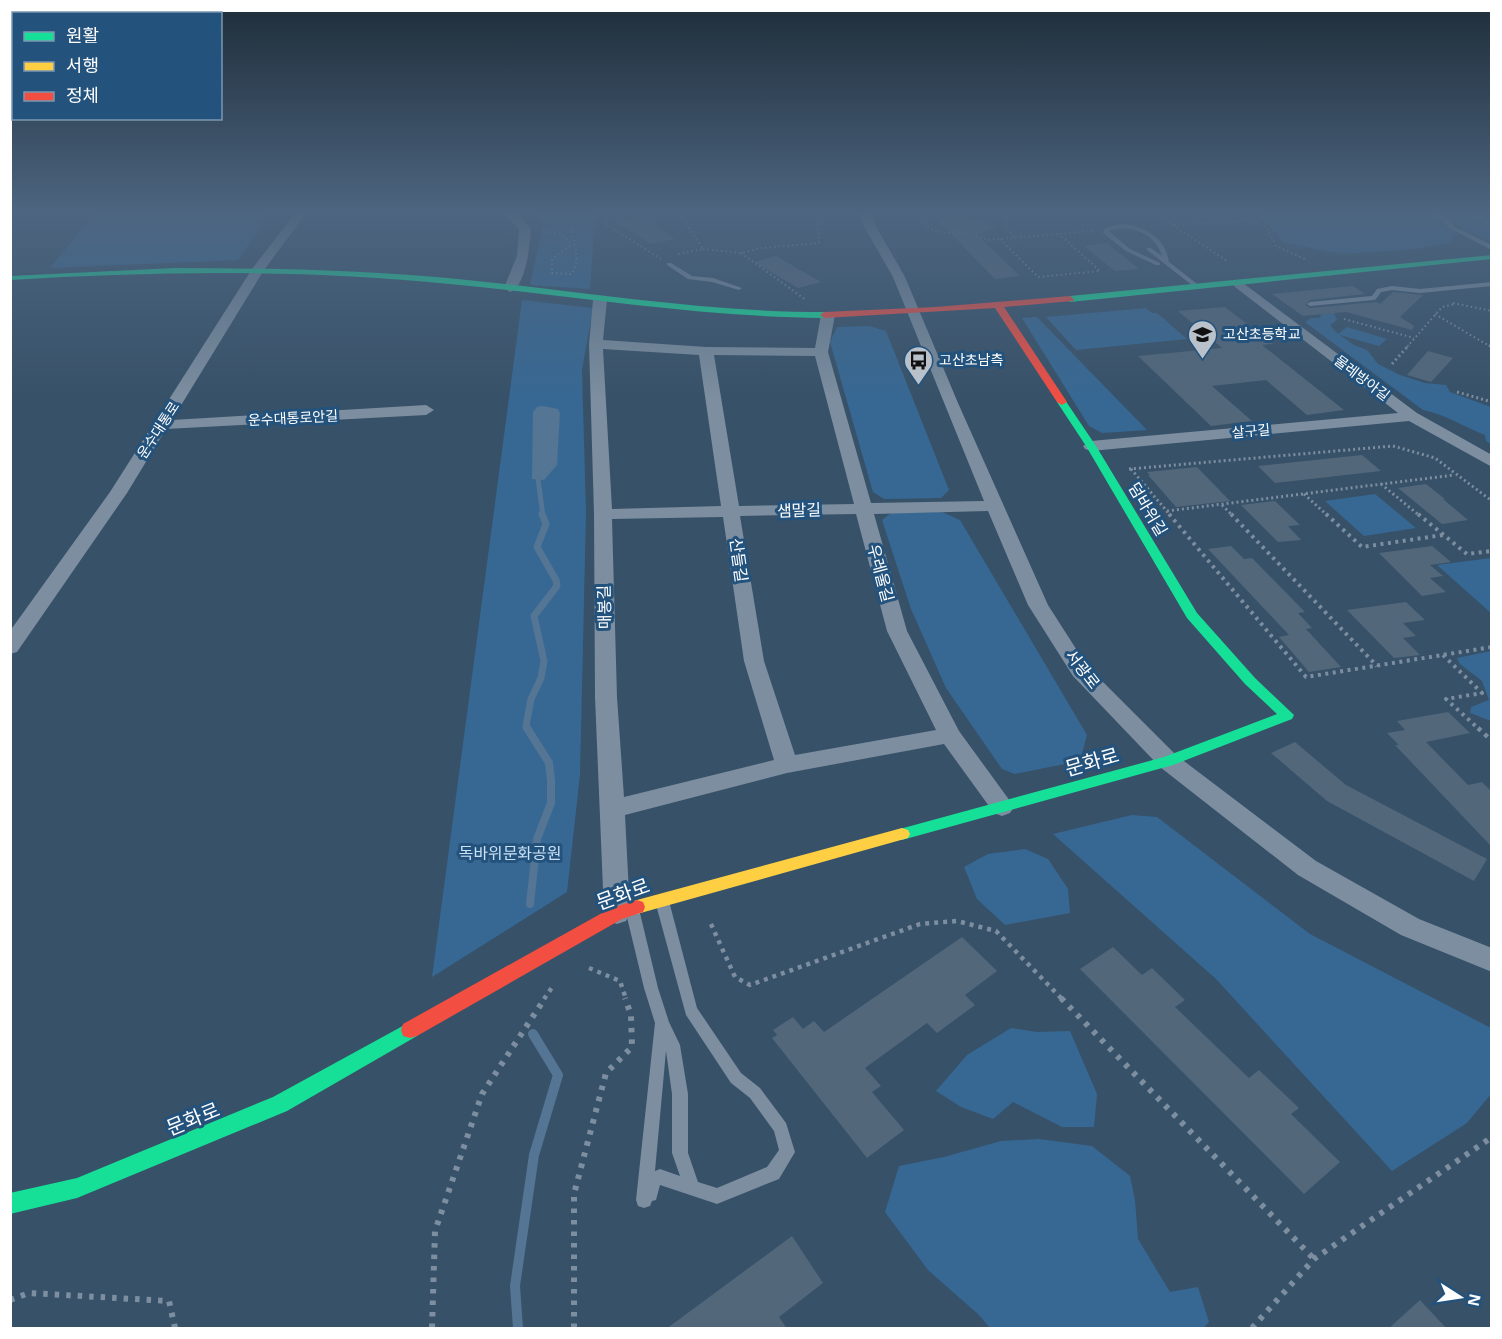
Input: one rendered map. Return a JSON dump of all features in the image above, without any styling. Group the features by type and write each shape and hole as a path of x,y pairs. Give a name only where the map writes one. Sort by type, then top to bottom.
{"street":[{"path":"10,278 50,274"},
{"name":"운수대통로","path":"14,638 118,493 255,274"},
{"path":"347,274 437,280 665,309 724,314 828,315 998,305 1337,274"},
{"path":"510,288 515,274"},
{"name":"서광로","path":"898,274 1038,605 1080,671 1168,761 1307,868 1410,927 1491,960"},
{"name":"물레방아길","path":"1239,284 1412,416 1491,462"},
{"name":"매봉길","path":"600,300 596,344 603,514 606,697 613,809 625,911"},
{"name":"덤바위길","path":"998,305 1091,446 1192,615 1250,681 1287,715"},
{"name":"우레울길","path":"828,315 821,352 897,631 950,735 1002,807"},
{"path":"596,344 706,351 821,352"},
{"name":"산들길","path":"706,351 754,661 787,765"},
{"name":"운수대통로안길","path":"161,425 426,410"},
{"name":"살구길","path":"1091,446 1412,416"},
{"name":"샘말길","path":"603,514 995,506"},
{"name":"문화로","path":"10,1204 77,1188 280,1104 625,911 1168,761 1287,715"},
{"path":"613,809 787,765 950,735"}],"lane":[{"path":"685,274 690,278 713,280 739,288"},
{"path":"1173,274 1193,288"},
{"path":"1179,274 1193,288"},
{"path":"1310,304 1374,298 1379,290 1392,288 1420,291 1491,284"},
{"path":"662,901 691,1010 736,1078 755,1094 781,1128 787,1152 773,1173 717,1196 660,1177 653,1180 646,1201 662,1023"},
{"path":"625,911 662,1023 673,1046 680,1094 680,1153 692,1188"}],"path":[{"path":"771,274 806,300"},
{"path":"1035,274 1038,277 1070,274"},
{"path":"1436,290 1455,304"},
{"path":"1392,364 1442,307 1455,304 1491,311"},
{"path":"1436,314 1491,347"},
{"path":"1344,319 1414,338"},
{"path":"1457,392 1491,402"},
{"path":"1106,471 1393,446 1435,458 1454,475 1491,501"},
{"path":"1131,469 1306,677 1491,647"},
{"path":"1167,511 1454,475"},
{"path":"1380,484 1467,554 1491,550"},
{"path":"1303,494 1362,547 1443,535"},
{"path":"1221,504 1377,666"},
{"path":"1443,655 1482,693 1446,699 1491,741"},
{"path":"711,924 735,977 750,985 920,924 957,921 996,931 1314,1258"},
{"path":"574,1329 574,1194 606,1073 632,1047 632,1015 620,981 589,968"},
{"path":"432,1329 435,1231 482,1094 553,986"},
{"path":"1252,1329 1314,1258 1491,1137"},
{"path":"10,1300 29,1293 170,1301 175,1329"}],"green space":[{"path":"532,274 591,274 590,289 530,285"},
{"name":"독바위문화공원","path":"522,300 593,308 582,370 586,512 580,775 567,892 432,977"},
{"path":"1146,308 1152,313 1157,313 1187,339 1076,350 1046,317"},
{"path":"1323,308 1333,310 1337,320 1330,325 1338,334 1347,327 1387,339 1379,346 1340,335 1354,345 1367,350 1378,364 1400,375 1425,383 1446,385 1450,392 1491,407 1491,444 1486,441 1485,435 1423,410 1305,322 1311,318 1320,318"},
{"path":"1037,317 1147,430 1102,433 1089,426 1022,318"},
{"path":"869,326 886,331 949,490 941,498 884,499 873,492 830,342 837,327"},
{"path":"1375,494 1416,528 1364,536 1325,501"},
{"path":"942,512 960,520 1087,735 1080,761 1015,774 1002,769 946,688 911,609 882,520 891,513"},
{"path":"1492,558 1491,613 1437,565"},
{"path":"1491,651 1492,721 1470,713 1471,707 1489,700 1482,681 1460,664 1457,658"},
{"path":"1132,815 1157,817 1310,934 1491,1028 1491,1094 1467,1123 1392,1171 1216,979 1053,834"},
{"path":"1025,849 1048,859 1068,889 1070,913 1005,925 977,899 964,867 988,854"},
{"path":"1011,1028 1037,1032 1070,1031 1097,1094 1094,1127 1062,1127 1013,1102 993,1119 961,1107 936,1091 967,1055"},
{"path":"1039,1139 1092,1146 1130,1176 1135,1200 1138,1239 1170,1292 1198,1287 1209,1322 1203,1328 990,1328 979,1315 928,1270 885,1212 899,1166 944,1157 1001,1141"}],"shaded area":[{"path":"537,407 558,409 560,413 557,465 544,480 532,479 533,412"}],"building":[{"path":"775,274 808,274 821,282 798,288"},
{"path":"991,274 1020,276 995,279"},
{"path":"1353,286 1365,294 1310,300 1305,305 1310,308 1376,302 1380,304 1393,292 1423,295 1400,317 1414,326 1412,330 1346,312 1303,316 1272,294"},
{"path":"1225,307 1273,344 1262,345 1344,410 1307,415 1266,380 1212,386 1252,421 1211,426 1138,356 1222,348 1178,311"},
{"path":"1428,351 1453,358 1431,382 1407,375"},
{"path":"1362,455 1381,471 1275,483 1258,466"},
{"path":"1197,467 1230,501 1176,507 1147,472"},
{"path":"1426,484 1468,520 1442,524 1398,488"},
{"path":"1275,501 1300,525 1288,526 1301,540 1278,542 1241,505"},
{"path":"1231,546 1244,559 1252,558 1305,612 1298,613 1312,628 1306,629 1341,667 1309,672 1279,637 1289,635 1208,549"},
{"path":"1432,546 1451,562 1430,565 1443,576 1430,578 1446,592 1422,596 1379,553"},
{"path":"1406,602 1425,620 1403,623 1416,636 1403,638 1420,655 1394,658 1347,610"},
{"path":"1448,712 1470,733 1426,742 1468,785 1482,782 1491,791 1491,846 1395,745 1399,745 1387,733 1405,730 1397,721"},
{"path":"1295,742 1346,785 1487,859 1474,881 1327,801 1271,753"},
{"path":"962,937 997,971 965,995 975,1005 937,1033 927,1023 865,1068 881,1086 872,1092 904,1130 867,1158 772,1038 777,1035 773,1030 793,1017 803,1029 814,1021 824,1032"},
{"path":"1113,947 1142,975 1152,968 1185,1000 1175,1007 1249,1078 1259,1070 1299,1108 1291,1114 1340,1162 1304,1194 1080,969"},
{"path":"792,1236 823,1283 779,1317 787,1329 666,1329"},
{"path":"1420,1300 1447,1329 1388,1329"}],"waterway":[{"path":"538,479 543,516"},
{"path":"527,728 531,699 541,678 544,661 534,616 557,586 556,580 537,547 546,524 542,514"},
{"path":"527,728 549,763 551,781 551,803 537,839 530,904"},
{"path":"518,1328 515,1286 534,1155 558,1075 533,1034"}],"traffic: fast":[{"path":"10,278 58,274"},
{"path":"366,274 496,286 683,309 730,313 824,315"},
{"path":"1070,299 1316,274"},
{"path":"902,834 1168,761 1287,715 1250,681 1192,615 1091,446 1062,402"},
{"path":"10,1204 77,1188 280,1104 410,1030"}],"traffic: slow":[{"path":"637,907 902,834"}],"traffic: jam":[{"path":"824,315 935,310 1070,299"},
{"path":"998,305 1062,402"},
{"path":"410,1030 617,913 637,907"}],"place":[{"name":"고산초등학교","path":"1202,360"},
{"name":"고산초남측","path":"918,386"}]}
